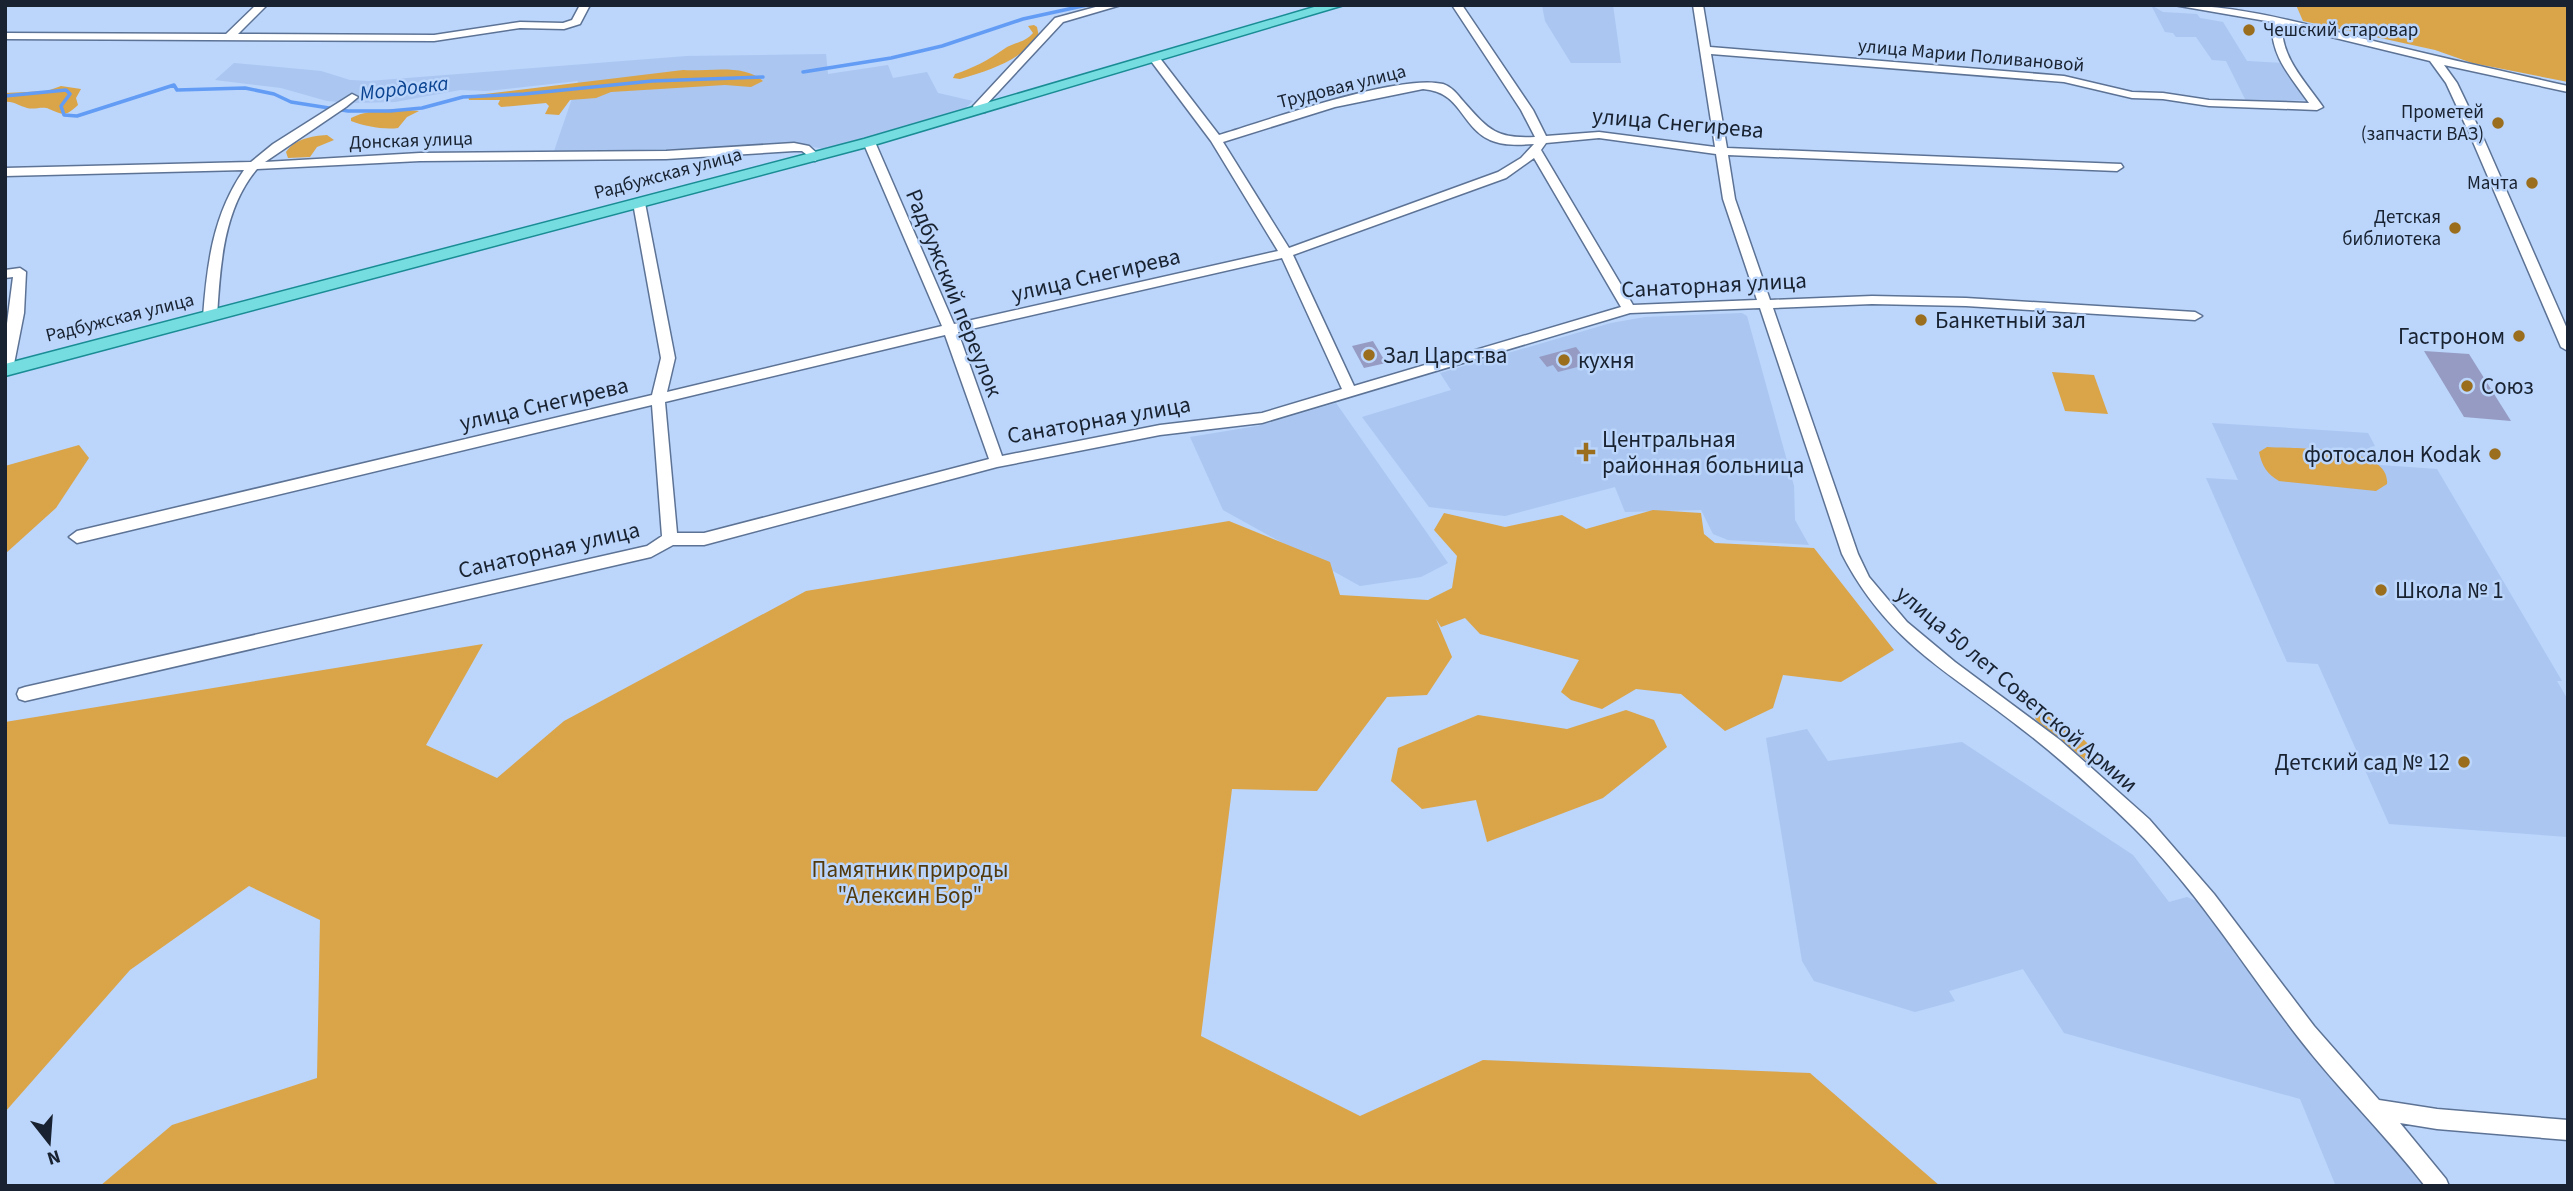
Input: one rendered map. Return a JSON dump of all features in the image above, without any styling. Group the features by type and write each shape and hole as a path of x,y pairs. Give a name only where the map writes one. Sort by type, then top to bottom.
{"main road":[{"name":"Радбужская улица","path":"6,370 815,157 1337,5"}],"street":[{"path":"230,36 262,5"},
{"path":"5,36 453,36 520,25 564,26 576,22 586,5"},
{"path":"981,110 979,106 1059,20 1116,5"},
{"path":"1457,5 1527,110 1539,145 1629,309"},
{"name":"улица 50 лет Советской Армии","path":"1698,5 1720,151 1733,212 1850,554 1872,597 1901,627 2031,727 2087,773 2146,828 2190,879 2305,1032 2438,1186"},
{"path":"2179,5 2277,20 2568,89"},
{"name":"улица Марии Поливановой","path":"1705,50 2064,79 2132,95 2163,96 2209,103 2317,107 2278,51 2274,37 2277,20"},
{"path":"1155,59 1216,140 1286,253 1350,391"},
{"path":"2434,59 2451,83 2476,135 2568,347"},
{"name":"Трудовая улица","path":"1216,140 1336,104 1418,85 1439,86 1451,92 1491,138 1539,145"},
{"path":"210,317 216,262 223,230 242,180 253,166 348,101"},
{"name":"улица Снегирева","path":"77,537 950,329 1286,253 1502,175 1525,161 1539,145 1600,135 1720,151 2118,167"},
{"name":"Радбужский переулок","path":"869,142 950,329 997,462"},
{"name":"Донская улица","path":"5,172 253,166 432,157 666,155 794,147 804,148 815,157"},
{"path":"639,203 668,358 658,399 670,539"},
{"path":"5,274 20,272 17,313 6,370"},
{"name":"Санаторная улица","path":"25,694 651,551 670,539 704,539 997,462 1160,430 1262,418 1629,309 1914,300 2195,316"},
{"path":"2373,1109 2437,1119 2568,1130"}],"shaded area":[{"path":"1542,5 1613,5 1621,63 1571,63 1545,21"},
{"path":"2151,5 2163,12 2197,14 2200,18 2223,22 2247,61 2283,63 2306,100 2247,103 2226,61 2212,60 2196,37 2176,37 2173,33 2165,32"},
{"path":"826,54 828,74 888,65 893,78 927,72 938,93 973,101 961,112 825,149 807,146 705,152 553,154 578,81 487,91 460,90 395,102 351,103 327,101 281,88 215,80 234,63 321,71 350,80 369,81 687,56"},
{"name":"Центральная районная больница","path":"1742,313 1747,316 1794,486 1795,520 1809,545 1728,540 1713,534 1701,510 1625,512 1615,487 1505,516 1429,507 1362,417 1451,390 1440,373 1611,323 1645,317"},
{"path":"1336,403 1448,563 1421,577 1360,586 1223,510 1190,437 1257,426"},
{"name":"Школа № 1","path":"2212,423 2368,433 2375,446 2370,447 2380,465 2437,469 2562,681 2557,681 2568,700 2568,837 2389,824 2318,664 2287,662 2275,635 2206,478 2238,480"},
{"path":"1807,729 1828,761 1962,742 2133,855 2169,902 2187,897 2199,902 2432,1186 2321,1186 2335,1184 2300,1099 2064,1033 2023,969 1949,991 1955,1001 1915,1012 1814,981 1802,961 1766,738"}],"green space":[{"path":"2296,5 2568,5 2568,82 2472,63 2435,50 2303,21"},
{"path":"1034,25 1039,37 1013,59 960,79 953,78 955,74 1026,39 1033,33 1028,26"},
{"path":"683,70 736,70 755,75 763,81 751,87 725,85 611,92 596,98 570,100 559,115 545,114 549,106 546,103 501,107 498,104 500,100 469,100 468,96"},
{"path":"61,86 81,89 76,98 78,105 67,113 5,102 5,93 47,91"},
{"path":"375,111 419,111 407,117 398,128 374,127 351,121 351,118 358,115"},
{"path":"327,135 334,140 317,147 310,157 288,158 286,152 299,141"},
{"path":"2052,372 2094,375 2108,414 2065,411"},
{"path":"79,445 89,458 56,508 5,554 5,466"},
{"path":"2267,447 2317,449 2358,455 2374,462 2384,471 2387,484 2376,491 2279,481 2268,472 2262,461 2259,452"},
{"name":"Памятник природы \"Алексин Бор\"","path":"1653,510 1701,513 1704,534 1715,543 1814,548 1894,650 1841,682 1783,675 1773,708 1725,731 1681,694 1636,689 1602,709 1571,700 1561,692 1579,660 1480,634 1465,618 1441,627 1436,619 1452,657 1427,695 1387,697 1317,791 1232,789 1201,1036 1360,1116 1483,1060 1810,1073 1940,1186 100,1186 172,1125 317,1078 320,920 249,886 130,970 5,1112 5,722 483,644 426,745 497,778 564,721 806,591 1229,521 1330,562 1340,595 1428,600 1452,588 1457,556 1434,530 1444,513 1505,527 1562,515 1586,529"},
{"path":"2039,709 2081,737 2099,760 2096,763 2088,762 2036,720 2034,715"},
{"path":"1626,710 1654,720 1667,747 1603,798 1487,842 1476,800 1422,809 1391,781 1398,748 1478,715 1567,729"}],"building":[{"name":"Зал Царства","path":"1373,341 1386,363 1364,368 1352,346"},
{"name":"кухня","path":"1576,347 1589,364 1558,372 1553,365 1547,367 1539,357"},
{"name":"Союз","path":"2424,351 2469,354 2511,421 2464,417"}],"waterway":[{"name":"Мордовка","path":"803,72 891,58 942,46 1023,19 1087,5"},
{"name":"Мордовка","path":"5,96 66,90 70,94 61,106 64,115 77,116 174,85 177,90 245,88 274,94 291,102 348,111 390,111 422,108 463,97 524,94 652,81 763,77"}],"place":[{"name":"Чешский старовар","path":"2249,30"},
{"name":"Прометей (запчасти ВАЗ)","path":"2498,123"},
{"name":"Мачта","path":"2532,183"},
{"name":"Детская библиотека","path":"2455,228"},
{"name":"Банкетный зал","path":"1921,320"},
{"name":"Гастроном","path":"2519,336"},
{"name":"Зал Царства","path":"1369,355"},
{"name":"кухня","path":"1564,360"},
{"name":"Союз","path":"2467,386"},
{"name":"Центральная районная больница","path":"1586,452"},
{"name":"фотосалон Kodak","path":"2495,454"},
{"name":"Школа № 1","path":"2381,590"},
{"name":"Детский сад № 12","path":"2464,762"}]}
